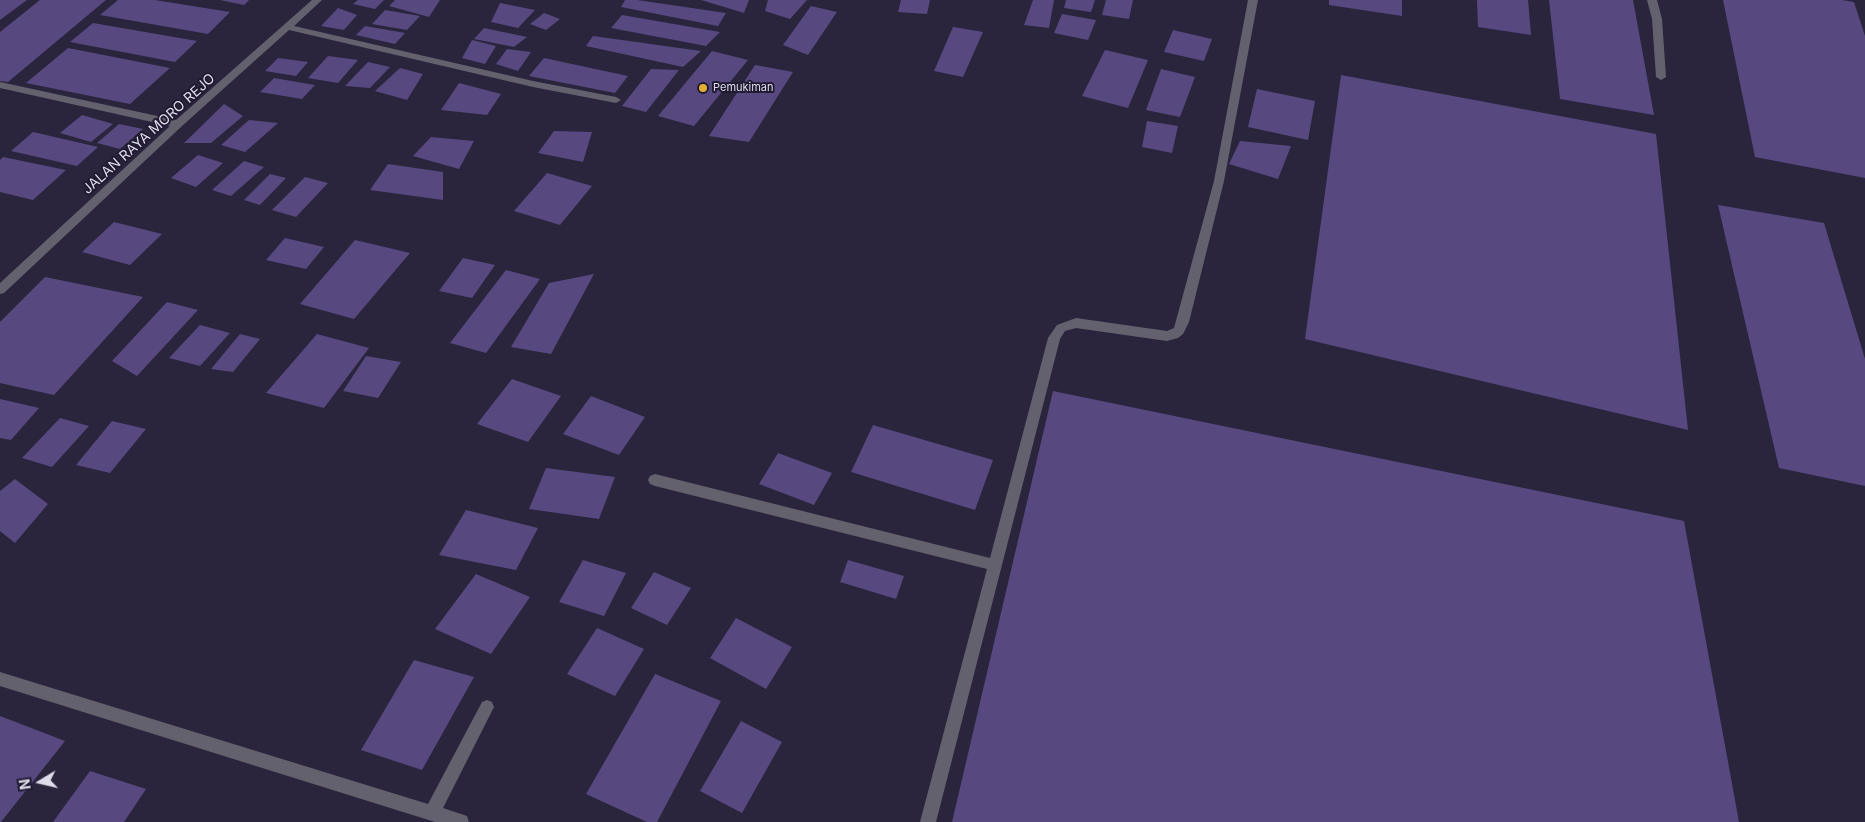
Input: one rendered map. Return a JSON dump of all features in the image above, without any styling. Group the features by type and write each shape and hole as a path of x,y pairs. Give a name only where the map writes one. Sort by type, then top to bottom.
{"street":[{"name":"JALAN RAYA MORO REJO","path":"0,290 178,124 317,0"},
{"path":"928,822 1054,338 1061,328 1076,323 1167,336 1174,336 1179,331 1183,322 1219,181 1253,0"},
{"path":"1652,0 1657,18 1661,77"},
{"path":"287,27 533,84 616,100"},
{"path":"0,85 178,124"},
{"path":"655,480 995,565"},
{"path":"0,679 461,822"},
{"path":"432,813 487,707"}],"building":[{"path":"0,0 27,0 0,20"},
{"path":"40,0 106,0 8,82 0,81 0,32"},
{"path":"118,0 155,0 230,12 208,34 100,15"},
{"path":"220,0 249,0 244,5"},
{"path":"358,0 384,0 375,9 353,4"},
{"path":"395,0 440,0 429,17 389,6"},
{"path":"625,0 637,0 726,13 718,26 621,7"},
{"path":"701,0 749,0 744,13"},
{"path":"768,0 807,0 790,19 765,11"},
{"path":"901,0 930,0 927,14 898,12"},
{"path":"1033,0 1054,0 1049,28 1024,25"},
{"path":"1066,0 1095,0 1091,12 1064,8"},
{"path":"1106,0 1133,0 1129,19 1102,15"},
{"path":"1329,0 1402,0 1402,16 1329,5"},
{"path":"1477,0 1528,0 1531,35 1478,27"},
{"path":"1549,0 1633,0 1654,115 1560,99"},
{"path":"1723,0 1842,0 1854,2 1865,36 1865,178 1755,157"},
{"path":"500,3 535,10 518,28 491,22"},
{"path":"811,6 837,12 808,55 783,45"},
{"path":"338,8 357,15 344,30 321,26"},
{"path":"385,10 420,16 407,30 372,24"},
{"path":"544,13 560,19 546,30 530,24"},
{"path":"1062,14 1096,20 1088,40 1054,33"},
{"path":"622,15 720,32 706,46 611,28"},
{"path":"93,23 197,41 175,62 70,42"},
{"path":"365,26 405,33 395,44 356,35"},
{"path":"953,27 983,32 963,77 934,71"},
{"path":"484,28 527,37 514,47 474,39"},
{"path":"1173,30 1212,39 1204,61 1164,52"},
{"path":"593,36 701,51 683,67 586,46"},
{"path":"472,40 496,46 485,64 462,58"},
{"path":"68,48 170,68 130,104 26,83"},
{"path":"507,49 531,52 518,71 496,64"},
{"path":"1105,50 1148,60 1128,108 1082,96"},
{"name":"Pemukiman","path":"712,51 748,60 694,126 658,116"},
{"path":"328,56 358,60 338,83 308,78"},
{"path":"278,58 308,62 296,76 265,71"},
{"path":"544,58 628,76 615,93 529,76"},
{"path":"368,62 390,67 370,88 345,86"},
{"path":"755,65 793,72 749,142 709,136"},
{"path":"400,68 423,74 407,100 375,91"},
{"path":"651,69 679,70 646,112 622,106"},
{"path":"1161,69 1195,77 1180,117 1146,110"},
{"path":"1341,75 1656,134 1688,430 1305,339"},
{"path":"274,78 315,85 302,99 260,92"},
{"path":"459,83 501,94 487,115 441,110"},
{"path":"1257,89 1315,101 1308,140 1248,127"},
{"path":"224,104 243,116 211,143 184,143"},
{"path":"82,115 113,124 91,142 60,133"},
{"path":"249,120 278,123 245,152 221,145"},
{"path":"1147,121 1178,126 1172,153 1142,147"},
{"path":"119,124 143,129 120,149 97,143"},
{"path":"554,131 592,132 583,162 538,153"},
{"path":"33,132 98,147 77,166 11,151"},
{"path":"431,137 474,141 459,169 413,156"},
{"path":"1240,141 1291,146 1278,179 1229,164"},
{"path":"198,155 223,163 196,187 171,178"},
{"path":"3,157 66,170 33,200 0,192 0,160"},
{"path":"244,161 264,167 231,196 212,190"},
{"path":"388,164 443,172 443,200 370,190"},
{"path":"547,173 592,186 560,225 514,211"},
{"path":"270,174 286,178 260,205 244,200"},
{"path":"305,177 328,183 296,217 272,210"},
{"path":"1718,205 1824,223 1865,359 1865,486 1779,468"},
{"path":"114,222 162,234 130,265 82,252"},
{"path":"285,238 324,247 306,269 266,260"},
{"path":"355,240 410,253 354,319 300,304"},
{"path":"463,258 495,265 472,298 439,291"},
{"path":"506,270 540,279 486,353 450,343"},
{"path":"594,274 551,354 511,347 549,283"},
{"path":"45,277 143,297 54,395 0,383 0,322"},
{"path":"167,302 198,310 137,376 112,361"},
{"path":"200,325 230,333 200,366 169,358"},
{"path":"240,334 260,339 233,372 211,369"},
{"path":"317,334 369,348 324,408 266,393"},
{"path":"366,356 401,362 378,398 343,391"},
{"path":"512,379 561,396 528,442 477,424"},
{"path":"1053,391 1684,521 1739,822 952,822"},
{"path":"591,396 645,417 619,455 563,434"},
{"path":"0,399 39,408 11,440 0,438"},
{"path":"60,418 89,426 52,467 22,458"},
{"path":"112,421 146,429 110,473 76,465"},
{"path":"873,425 993,460 975,510 851,472"},
{"path":"778,453 832,473 814,505 759,484"},
{"path":"546,468 615,477 599,519 529,509"},
{"path":"15,479 48,504 15,543 0,531 0,491"},
{"path":"466,510 538,528 516,570 439,555"},
{"path":"583,560 626,573 604,616 559,602"},
{"path":"848,560 904,576 896,599 840,582"},
{"path":"654,572 691,588 667,625 631,608"},
{"path":"476,574 530,597 491,654 435,629"},
{"path":"736,618 792,647 766,689 710,658"},
{"path":"597,628 644,649 615,696 567,674"},
{"path":"414,660 474,677 422,770 361,750"},
{"path":"655,674 721,701 657,822 647,822 586,794"},
{"path":"0,716 65,741 1,822 0,822"},
{"path":"741,721 782,742 742,813 700,791"},
{"path":"90,771 146,789 124,822 53,822"}],"place":[{"name":"Pemukiman","path":"703,88"}]}
